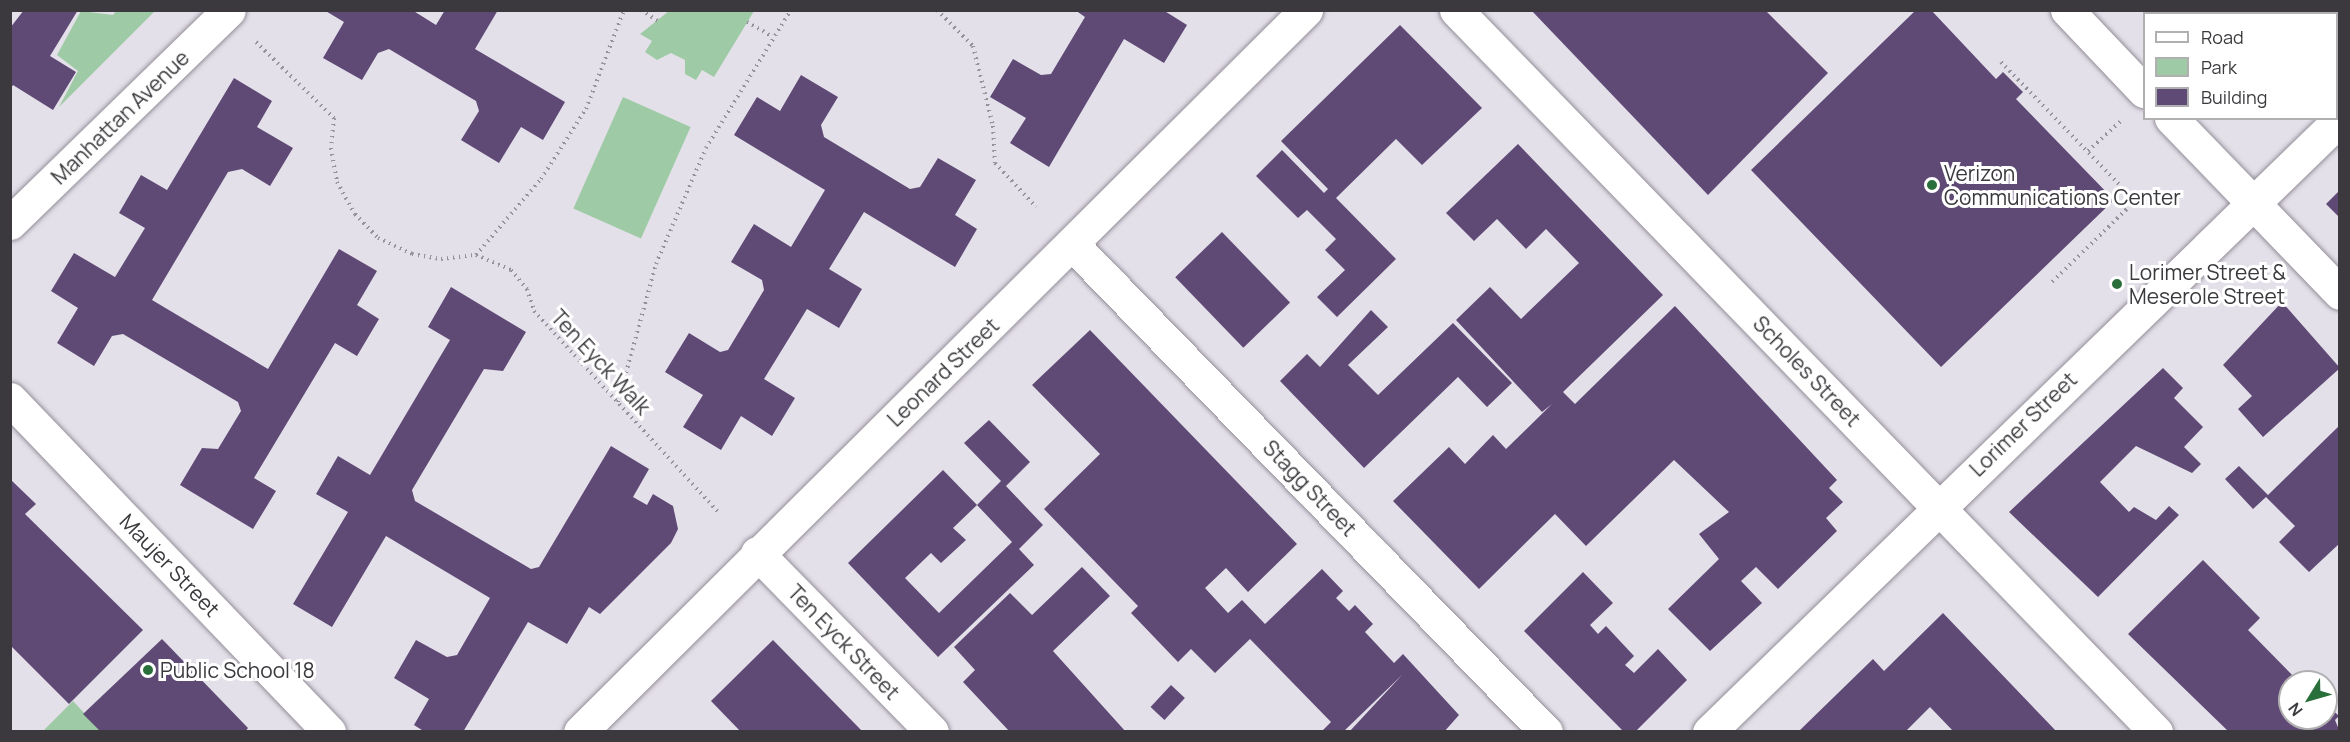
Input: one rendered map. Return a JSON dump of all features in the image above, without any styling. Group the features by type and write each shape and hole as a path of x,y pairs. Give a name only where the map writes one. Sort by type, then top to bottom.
{"street":[{"name":"Manhattan Avenue","path":"10,223 229,10"},
{"name":"Leonard Street","path":"580,732 757,553 1073,245 1306,10"},
{"name":"Scholes Street","path":"1456,10 2156,732"},
{"path":"2067,10 2143,89"},
{"path":"2174,120 2340,293"},
{"name":"Lorimer Street","path":"1709,732 2338,120"},
{"name":"Stagg Street","path":"1073,245 1546,732"},
{"name":"Maujer Street","path":"10,399 329,732"},
{"name":"Ten Eyck Street","path":"757,553 932,732"}],"path":[{"path":"476,255 528,197 586,109 624,10"},
{"path":"640,10 658,21"},
{"path":"618,403 656,264 706,148 771,36 791,10"},
{"path":"937,10 973,46 993,126 995,163 1036,207"},
{"path":"747,22 771,36"},
{"name":"Ten Eyck Walk","path":"256,42 334,118 331,148 338,182 355,214 378,238 412,254 441,259 476,255 511,270 527,289 534,311 719,513"},
{"path":"2001,62 2135,201 2052,282"},
{"path":"2088,151 2122,120"}],"green space":[{"path":"81,11 113,15 116,11 155,11 59,107 78,71 57,55"},
{"path":"669,11 754,11 714,77 702,70 696,80 685,74 685,60 671,53 657,60 645,52 652,41 640,34"},
{"path":"623,97 691,127 641,239 573,208"},
{"path":"73,701 101,731 42,732"}],"building":[{"path":"24,10 78,10 50,56 76,72 53,110 13,85 10,90 10,28"},
{"path":"324,10 412,10 436,25 445,10 498,10 475,49 565,102 543,140 521,127 499,163 461,140 479,111 476,101 389,49 378,53 362,80 323,58 344,22"},
{"path":"1075,10 1163,10 1187,25 1164,63 1124,39 1049,167 1010,143 1026,118 990,97 1013,59 1041,75 1051,74 1085,17"},
{"path":"1531,10 1765,10 1828,73 1708,195"},
{"name":"Verizon Communications Center","path":"1916,10 1931,10 1996,79 2003,72 2023,92 2016,99 2114,200 1941,367 1751,170"},
{"path":"2316,10 2340,10 2340,44 2338,12"},
{"path":"1400,25 1482,108 1422,165 1396,139 1336,198 1396,259 1337,317 1317,297 1345,270 1325,250 1336,239 1307,210 1298,218 1256,176 1282,150 1324,193 1328,189 1281,141"},
{"path":"801,75 838,97 821,125 824,137 910,189 920,187 938,158 976,180 955,215 977,229 955,267 864,212 829,269 862,289 839,328 807,309 764,379 795,398 772,436 741,416 721,450 683,427 703,395 665,372 689,333 720,352 728,350 764,290 762,280 731,262 754,224 791,247 825,190 734,135 757,97 780,111"},
{"path":"234,78 272,101 257,127 293,148 270,186 242,169 228,172 152,300 268,369 339,249 377,271 357,305 379,319 357,356 335,343 254,478 276,491 253,529 180,485 202,448 218,449 241,411 238,402 123,334 112,336 94,366 57,343 78,308 51,291 74,253 115,277 145,228 119,213 141,175 167,190"},
{"path":"1518,144 1663,295 1563,392 1575,404 1675,306 1837,480 1829,488 1843,502 1826,518 1837,531 1778,589 1756,567 1741,581 1762,603 1710,651 1668,609 1719,559 1699,534 1729,512 1674,460 1586,546 1555,514 1479,589 1393,501 1449,447 1465,464 1493,435 1506,449 1552,404 1542,412 1456,320 1490,287 1521,319 1579,263 1546,229 1526,249 1497,219 1474,241 1446,213"},
{"path":"2340,190 2340,218 2326,204"},
{"path":"1222,232 1290,302 1243,348 1175,277"},
{"path":"451,287 526,332 503,371 484,369 412,490 415,501 531,569 539,567 611,446 649,469 633,497 647,505 653,494 673,506 678,529 671,543 600,614 589,607 567,644 528,622 463,732 425,732 414,725 429,699 394,678 416,640 447,657 457,655 490,598 386,536 332,627 293,604 348,512 316,494 338,456 370,475 450,340 428,327"},
{"path":"2282,302 2340,368 2263,437 2238,409 2252,396 2223,365"},
{"path":"1371,310 1388,327 1348,365 1378,395 1453,323 1512,383 1487,407 1458,377 1364,468 1280,381 1307,354 1320,367"},
{"path":"1090,330 1297,544 1248,592 1226,568 1205,588 1228,613 1242,600 1265,624 1322,569 1343,591 1336,598 1349,611 1355,605 1373,624 1365,632 1394,663 1403,654 1459,715 1444,732 1349,732 1402,675 1343,732 1321,732 1331,722 1250,639 1215,673 1191,649 1178,662 1131,613 1138,606 1044,509 1100,454 1032,385"},
{"path":"2163,368 2183,388 2174,398 2203,427 2184,447 2201,464 2192,473 2136,446 2100,482 2129,512 2134,507 2156,520 2169,506 2179,515 2098,597 2009,512"},
{"path":"989,420 1030,462 1006,486 1043,525 1019,549 1034,565 938,657 848,563 943,470 977,505 1001,481 964,443","holes":["977,505 1012,542 939,613 905,578 931,553 941,563 966,540 953,528"]},
{"path":"2340,425 2340,543 2309,572 2279,542 2295,526 2266,497 2253,509 2225,479 2239,466 2268,495"},
{"path":"10,479 36,504 25,514 143,630 69,704 10,645"},
{"path":"2203,560 2260,618 2248,630 2287,670 2278,670 2278,730 2338,730 2338,727 2340,732 2229,732 2128,634"},
{"path":"1082,567 1110,596 1053,651 1126,732 1010,732 963,682 975,670 954,647 1010,593 1032,615"},
{"path":"1583,572 1613,603 1590,625 1598,634 1606,626 1634,656 1625,665 1634,673 1658,649 1687,680 1635,732 1624,732 1524,631"},
{"path":"1943,613 2057,732 1954,732 1930,707 1905,732 1798,732 1873,659 1884,671"},
{"name":"Public School 18","path":"162,639 248,728 245,732 101,732 83,714"},
{"path":"773,640 863,732 741,732 711,701"},
{"path":"1171,685 1185,698 1164,720 1151,707"}],"place":[{"name":"Verizon Communications Center","path":"1932,185"},
{"name":"Lorimer Street & Meserole Street","path":"2117,284"},
{"name":"Public School 18","path":"148,670"}]}
